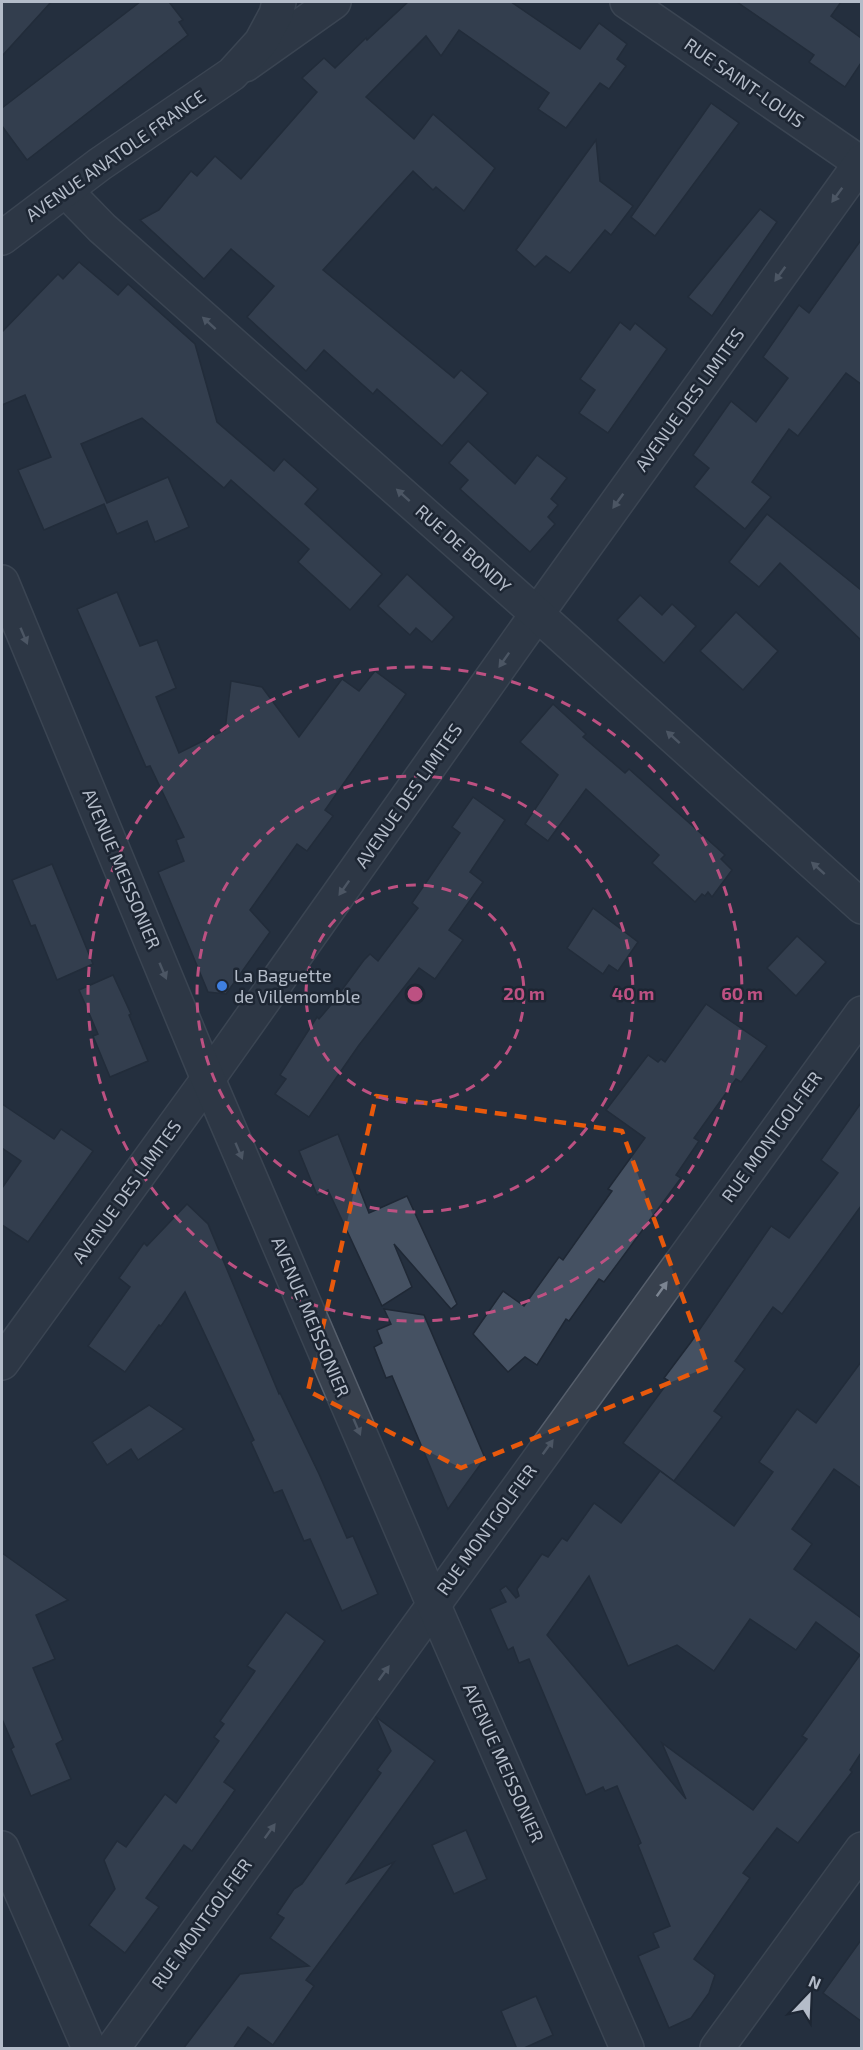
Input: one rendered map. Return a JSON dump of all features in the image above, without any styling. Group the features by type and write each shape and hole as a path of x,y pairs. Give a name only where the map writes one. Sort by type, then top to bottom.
{"street":[{"name":"AVENUE ANATOLE FRANCE","path":"232,74 261,42 276,14 279,2"},
{"name":"AVENUE ANATOLE FRANCE","path":"2,238 15,214 66,191 100,164 334,2"},
{"name":"RUE SAINT-LOUIS","path":"627,2 861,162"},
{"name":"AVENUE DES LIMITES","path":"2,1364 208,1079 861,162"},
{"name":"RUE DE BONDY","path":"66,191 102,228 537,614 861,907"},
{"name":"AVENUE MEISSONIER","path":"2,582 208,1079 627,2049"},
{"name":"RUE MONTGOLFIER","path":"113,2049 861,1012"},
{"path":"2,1848 89,2049"},
{"path":"717,2049 861,1849"}],"highlighted area":[{"path":"376,1096 622,1131 708,1367 461,1468 308,1391"}],"building":[{"path":"2,2 51,2 2,56"},
{"path":"140,2 169,2 183,20 179,22 188,35 27,160 2,126 2,108"},
{"path":"408,2 511,2 580,49 599,23 627,44 617,59 626,66 609,89 600,83 566,128 538,109 549,93 459,30 441,56 426,36 366,97 414,139 433,114 495,168 464,211 436,187 433,190 413,171 323,270 454,378 461,370 488,393 442,446 377,389 373,394 324,350 306,371 247,317 274,286 231,249 204,279 140,220 159,210 191,171 197,176 215,156 241,179 317,92 302,78 324,58 335,68"},
{"path":"737,2 841,2 831,16 861,38 861,63 845,87 809,62 814,55"},
{"path":"711,103 739,123 655,236 631,217"},
{"path":"596,140 600,181 633,206 611,235 605,230 570,273 546,256 535,267 516,250"},
{"path":"760,209 777,222 712,316 688,297"},
{"path":"861,240 861,384 846,373 798,436 789,429 752,482 771,497 745,529 694,487 709,468 693,455 731,401 756,422 788,378 763,357 799,305 809,313"},
{"path":"79,262 118,295 128,284 195,344 217,422 274,471 284,459 318,489 305,504 382,574 350,610 298,562 309,549 231,480 224,488 142,418 81,444 107,503 168,477 189,527 155,542 147,521 117,534 104,504 44,530 18,470 51,457 25,395 2,405 2,332 58,274 63,279"},
{"path":"620,322 630,330 635,323 667,349 608,433 579,413 595,390 580,379"},
{"path":"468,441 515,484 537,455 567,478 551,499 558,505 548,517 555,524 530,552 460,489 468,480 449,463"},
{"path":"767,514 861,590 861,640 780,563 759,587 729,562"},
{"path":"407,574 454,617 432,642 416,628 410,635 378,606"},
{"path":"117,592 140,646 157,640 176,688 156,697 179,753 225,730 231,681 262,687 299,737 342,679 359,691 375,671 406,694 325,810 333,816 307,851 297,844 250,910 270,932 226,994 208,992 158,872 184,861 176,840 184,837 150,766 146,767 77,609"},
{"path":"640,595 662,615 672,604 696,626 664,663 617,620"},
{"path":"736,612 778,651 743,690 700,651"},
{"path":"553,704 586,734 583,737 625,773 629,769 725,855 721,859 732,870 712,897 708,892 705,896 702,894 695,902 652,863 659,855 586,789 548,841 525,824 558,775 520,742"},
{"path":"473,797 505,820 470,872 483,882 449,930 463,940 435,979 419,968 359,1045 309,1117 275,1094 286,1079 280,1075 317,1017 319,1019 330,1006 364,960 370,954 378,961 418,908 412,903 460,833 452,827"},
{"path":"52,864 93,964 57,980 35,925 31,926 12,880"},
{"path":"593,908 638,942 618,971 609,965 603,974 567,948"},
{"path":"797,936 826,962 796,996 767,968"},
{"path":"113,975 131,1014 129,1015 148,1061 110,1077 93,1036 98,1034 79,990"},
{"path":"706,1004 767,1046 741,1082 736,1079 694,1138 699,1141 676,1175 681,1178 604,1282 599,1279 569,1321 566,1319 537,1365 525,1357 508,1372 473,1334 503,1291 524,1306 559,1257 563,1260 612,1191 608,1189 645,1138 606,1110 648,1055 658,1062 661,1059 665,1062"},
{"path":"861,1103 861,1206 782,1314 773,1307 735,1361 745,1369 714,1411 722,1417 674,1481 623,1443 669,1381 664,1378 771,1226 789,1238 838,1173 821,1160"},
{"path":"2,1104 54,1139 61,1129 93,1151 28,1242 2,1225 2,1188 21,1161 2,1148"},
{"path":"338,1134 369,1213 407,1196 457,1304 451,1309 394,1244 412,1287 382,1306 328,1190 317,1195 299,1151"},
{"path":"187,1204 208,1224 279,1394 319,1474 347,1538 353,1536 378,1594 342,1611 310,1539 304,1541 282,1490 274,1493 251,1442 254,1440 185,1292 125,1372 88,1346 130,1287 119,1278 144,1243 147,1246"},
{"path":"384,1309 424,1315 485,1458 448,1509 392,1376 386,1378 374,1347 382,1343 377,1330 391,1324"},
{"path":"861,1362 861,1488 834,1469 792,1529 812,1544 794,1569 861,1618 861,1753 850,1770 852,1772 798,1843 777,1828 743,1873 750,1878 694,1959 715,1975 709,1993 691,2018 669,2028 638,1956 659,1947 653,1933 670,1926 638,1845 641,1843 617,1786 605,1791 603,1787 586,1795 529,1659 519,1663 513,1647 508,1650 490,1609 506,1602 500,1590 506,1586 516,1598 519,1596 517,1589 542,1554 548,1557 562,1538 567,1541 594,1503 621,1523 660,1471 734,1526 773,1472 759,1462 797,1409 816,1423","holes":["589,1576 628,1666 677,1645 714,1671 750,1619 796,1650 816,1622 860,1655 802,1736 807,1739 753,1810 662,1743 686,1799 547,1635"]},
{"path":"149,1405 184,1429 138,1460 131,1449 107,1465 92,1442"},
{"path":"2,1553 68,1600 36,1615 55,1659 33,1668 63,1740 56,1744 71,1779 31,1796 11,1749 14,1747 2,1719"},
{"path":"286,1612 325,1641 224,1782 235,1790 192,1851 184,1845 146,1898 159,1907 125,1953 89,1925 115,1889 104,1860 117,1841 126,1847 165,1794 176,1803 219,1741 214,1737 224,1724 220,1721 255,1671 247,1666"},
{"path":"376,1717 435,1761 347,1883 394,1862 306,1980 314,1986 273,2045 248,2027 233,2049 183,2049 240,1974 309,1966 270,1938 284,1918 277,1914 294,1889 302,1884 381,1773 377,1770 391,1751"},
{"path":"466,1830 487,1879 454,1894 432,1845"},
{"path":"861,1940 861,2021 823,1993"},
{"path":"536,1996 553,2035 522,2049 517,2049 501,2011"}],"place":[{"name":"La Baguette de Villemomble","path":"222,986"}]}
